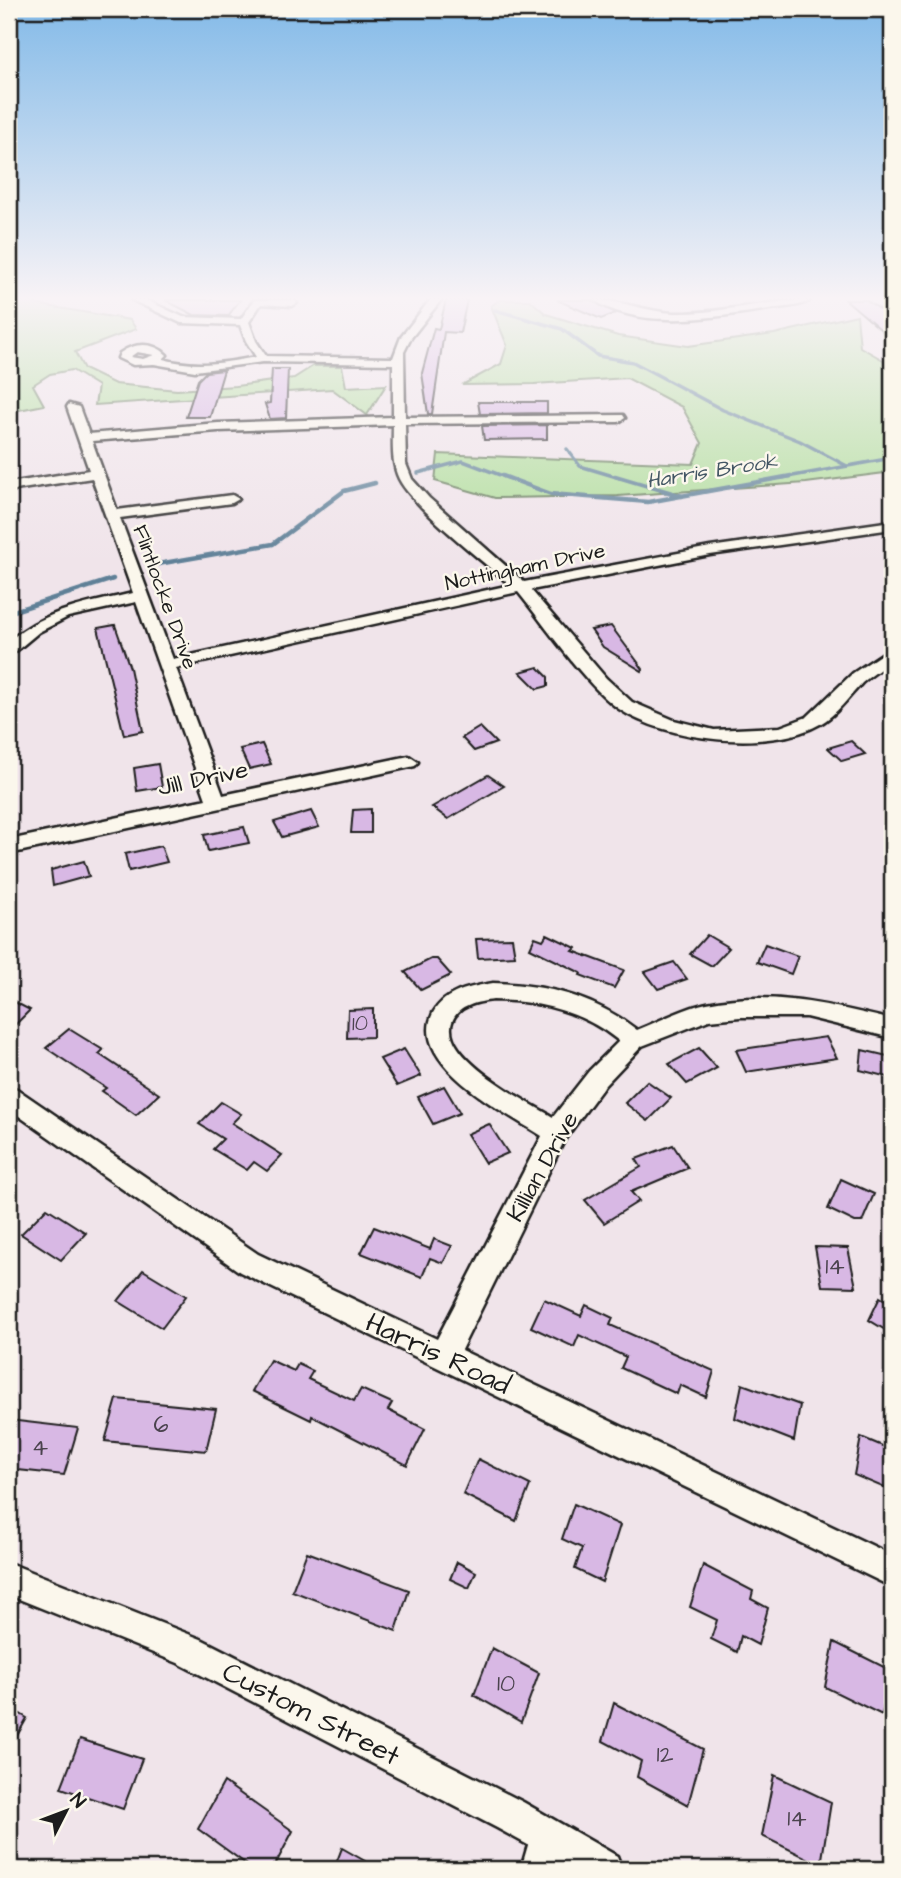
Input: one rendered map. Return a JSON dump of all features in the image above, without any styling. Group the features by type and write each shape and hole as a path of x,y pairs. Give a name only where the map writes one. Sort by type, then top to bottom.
{"street":[{"path":"398,388 400,464 406,480 424,501 522,588 600,682 626,706 668,724 713,735 771,733 813,721 859,677 892,654"},
{"name":"Flintlocke Drive","path":"73,407 216,801"},
{"path":"86,438 227,426 619,418"},
{"path":"9,487 97,473"},
{"path":"113,515 232,499"},
{"name":"Nottingham Drive","path":"168,665 522,588 714,550 892,525"},
{"path":"9,649 33,629 62,614 142,596"},
{"name":"Jill Drive","path":"9,847 409,762"},
{"path":"556,1132 472,1076 451,1057 445,1050 439,1033 447,1010 461,998 480,992 541,996 595,1013 634,1040"},
{"name":"Killian Drive","path":"443,1356 556,1132 597,1078 634,1040 707,1012 740,1007 806,1008 892,1029"},
{"name":"Harris Road","path":"9,1096 250,1263 892,1571"},
{"name":"Custom Street","path":"9,1579 189,1651 544,1853 604,1869"}],"green space":[{"path":"9,388 34,388 44,405 9,412"},
{"path":"98,388 177,390 384,388 367,415 332,389 95,405"},
{"path":"645,388 892,388 892,472 806,483 618,496 495,498 435,481 438,454 693,464 702,443 682,407"}],"building":[{"path":"196,388 219,388 210,417 186,417"},
{"path":"271,388 287,388 286,418 270,419 265,404 270,403"},
{"path":"424,388 436,388 432,414 428,414"},
{"path":"478,402 547,402 547,413 480,414"},
{"path":"547,425 547,439 484,440 482,426"},
{"path":"115,625 130,668 143,731 124,735 98,628"},
{"path":"611,626 642,671 603,647 591,630"},
{"path":"538,667 548,677 548,686 537,689 520,672"},
{"path":"480,727 496,743 474,751 462,738"},
{"path":"851,741 865,754 842,761 828,748"},
{"path":"262,744 271,764 249,769 240,749"},
{"path":"158,764 162,787 137,791 134,768"},
{"path":"488,775 504,786 448,819 432,807"},
{"path":"371,809 371,833 351,833 353,810"},
{"path":"311,811 319,827 282,837 274,822"},
{"path":"244,827 249,843 208,851 204,835"},
{"path":"161,846 167,862 129,871 125,854"},
{"path":"84,861 89,876 53,886 51,870"},
{"path":"547,934 576,948 573,951 624,970 614,988 580,975 581,973 530,948 535,937 543,940"},
{"path":"707,935 729,948 712,966 690,954"},
{"path":"512,938 515,956 478,958 476,939"},
{"path":"765,944 798,956 791,974 757,962"},
{"path":"431,959 437,959 451,975 421,990 405,972"},
{"path":"674,962 687,979 658,989 645,972"},
{"path":"9,999 30,1010 9,1031"},
{"path":"373,1009 373,1037 347,1038 348,1010"},
{"path":"69,1029 103,1050 99,1054 159,1094 136,1115 102,1091 106,1088 46,1048"},
{"path":"826,1037 837,1058 746,1072 736,1050"},
{"path":"699,1048 717,1068 687,1084 669,1064"},
{"path":"404,1049 421,1076 397,1086 380,1059"},
{"path":"862,1050 892,1057 892,1078 860,1070"},
{"path":"647,1081 671,1098 648,1121 625,1103"},
{"path":"444,1086 460,1113 433,1124 418,1097"},
{"path":"221,1102 241,1114 232,1123 282,1155 267,1171 254,1162 247,1170 213,1149 223,1139 199,1124"},
{"path":"489,1124 508,1153 485,1163 467,1134"},
{"path":"673,1145 688,1168 631,1192 639,1201 604,1223 585,1200 641,1167 636,1159"},
{"path":"841,1179 874,1194 862,1222 855,1222 828,1209"},
{"path":"47,1208 86,1233 61,1260 21,1234"},
{"path":"374,1227 430,1249 434,1239 452,1246 443,1263 430,1258 422,1277 361,1253"},
{"path":"815,1247 848,1248 856,1287 822,1286"},
{"path":"143,1270 186,1296 162,1328 118,1301"},
{"path":"880,1297 892,1304 892,1334 869,1320"},
{"path":"544,1299 581,1316 586,1305 613,1318 610,1325 714,1371 706,1397 680,1385 677,1394 621,1368 626,1357 579,1335 574,1347 531,1327"},
{"path":"270,1360 294,1371 298,1364 313,1371 308,1379 354,1401 361,1389 392,1403 388,1410 425,1429 407,1465 312,1416 311,1420 252,1391"},
{"path":"742,1384 800,1405 794,1441 735,1418"},
{"path":"117,1399 216,1409 206,1451 105,1441"},
{"path":"9,1420 78,1428 64,1475 9,1469"},
{"path":"861,1437 892,1450 892,1491 854,1475"},
{"path":"478,1459 530,1485 516,1521 463,1494"},
{"path":"574,1504 620,1525 602,1582 575,1569 582,1548 562,1539"},
{"path":"307,1552 409,1590 396,1631 292,1591"},
{"path":"457,1562 476,1572 469,1588 450,1579"},
{"path":"703,1565 753,1591 751,1599 768,1608 758,1645 741,1636 737,1652 711,1639 717,1620 690,1607"},
{"path":"834,1642 890,1670 882,1715 825,1687"},
{"path":"492,1648 539,1673 521,1722 474,1695"},
{"path":"614,1703 703,1749 688,1805 637,1777 641,1761 603,1741"},
{"path":"9,1707 27,1718 9,1750"},
{"path":"80,1739 142,1759 123,1809 61,1788"},
{"path":"774,1775 831,1802 821,1865 762,1836"},
{"path":"224,1782 293,1831 273,1869 253,1869 198,1829"},
{"path":"342,1848 379,1869 334,1869"}],"waterway":[{"path":"681,388 723,410 800,441 847,466"},
{"path":"567,449 580,466 620,478"},
{"name":"Harris Brook","path":"782,478 892,458"},
{"name":"Harris Brook","path":"418,473 463,461 508,478"},
{"name":"Harris Brook","path":"503,476 551,494 648,502 682,496"},
{"path":"615,476 682,496"},
{"name":"Harris Brook","path":"682,496 791,476"},
{"name":"Harris Brook","path":"158,564 273,544 344,491 375,483"},
{"name":"Harris Brook","path":"14,611 113,579"}]}
